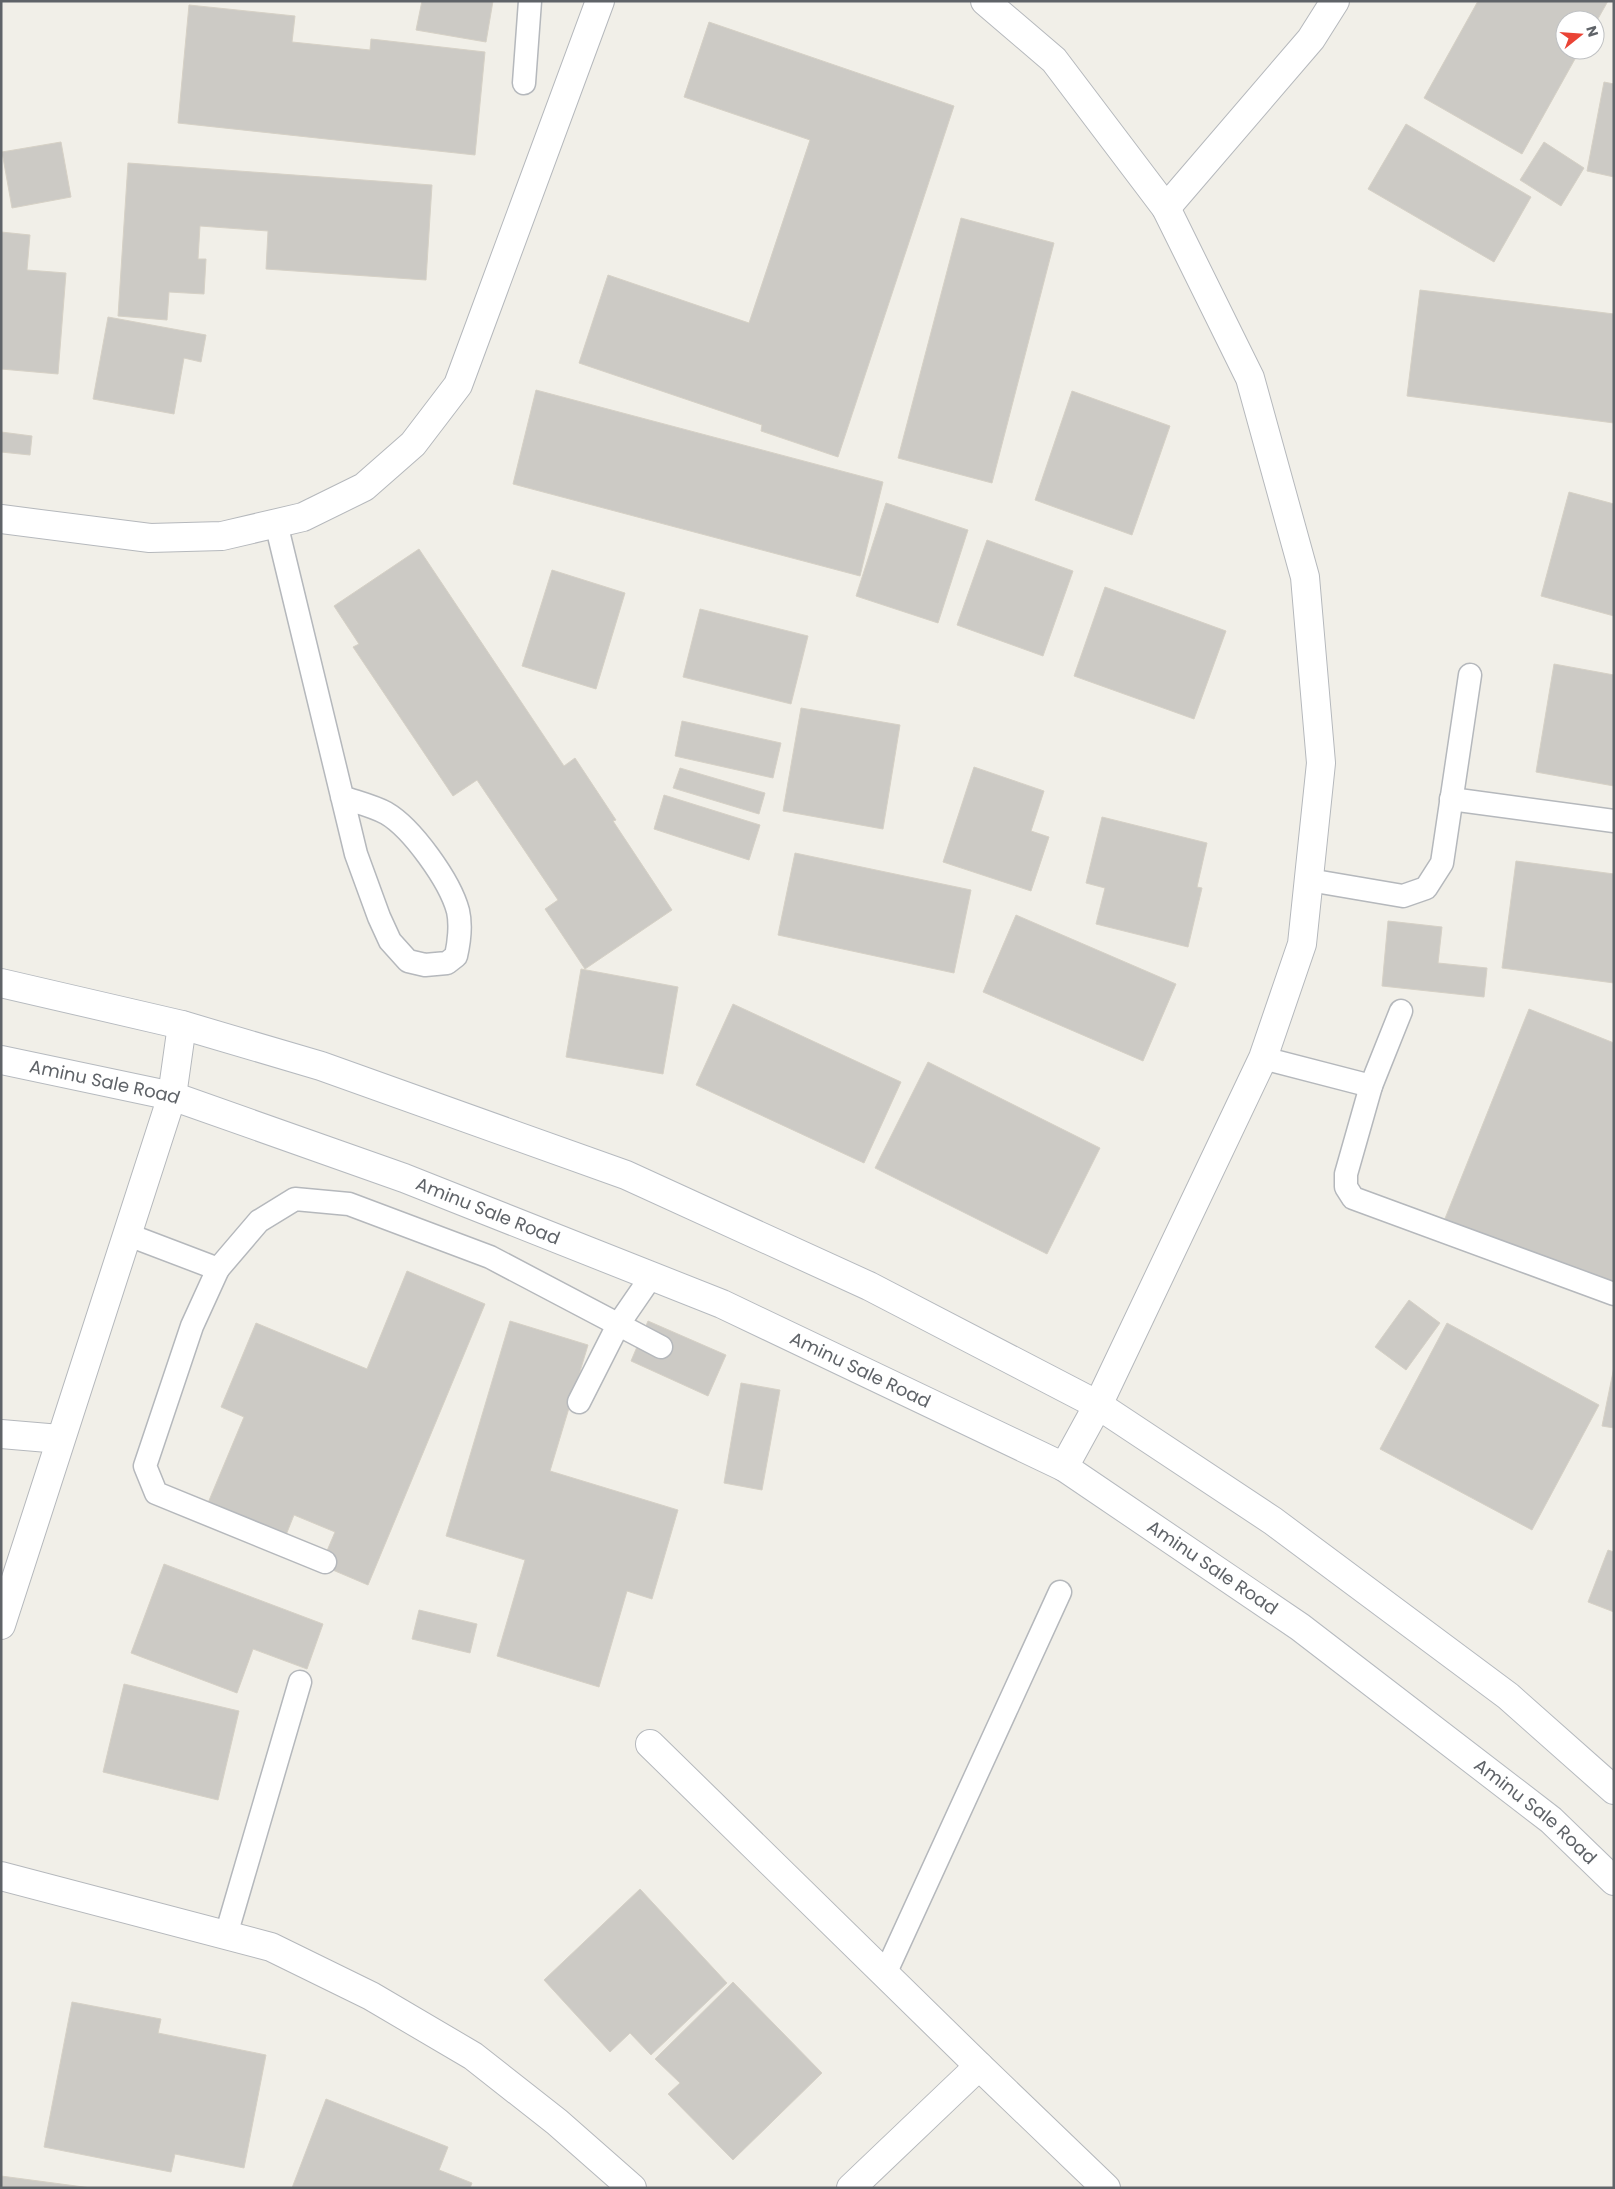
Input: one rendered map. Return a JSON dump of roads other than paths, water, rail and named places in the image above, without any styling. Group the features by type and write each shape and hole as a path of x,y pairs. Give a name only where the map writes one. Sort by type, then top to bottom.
{"street":[{"path":"1,519 150,538 222,536 302,517 364,487 413,444 458,385 600,1"},
{"path":"985,1 1054,60 1166,208 1250,378 1305,577 1321,763 1302,944 1263,1058 1098,1404 1064,1467"},
{"path":"1166,208 1311,39 1335,1"},
{"path":"1,983 182,1025 321,1066 626,1175 869,1286 1098,1404 1272,1521 1500,1690 1614,1790"},
{"path":"1,1625 172,1096 182,1025"},
{"name":"Aminu Sale Road","path":"1,1060 172,1096 404,1178 722,1304 1064,1467 1300,1627 1551,1820 1614,1882"},
{"path":"1,1434 60,1439"},
{"path":"650,1744 1106,2188"},
{"path":"1,1876 271,1947 371,1996 473,2056 557,2122 632,2188"},
{"path":"851,2188 979,2066"}],"lane":[{"path":"524,83 530,1"},
{"path":"276,523 342,797 356,854 390,941 408,961 426,965 447,963 456,956 459,942 458,911 447,886 429,857 407,832 386,814 342,797"},
{"path":"1309,880 1402,896 1426,888 1442,864 1470,675"},
{"path":"1451,798 1614,821"},
{"path":"1400,1011 1371,1086 1346,1174 1346,1187 1353,1198 1614,1294"},
{"path":"1263,1058 1371,1086"},
{"path":"326,1562 156,1492 144,1466 192,1326 218,1269 259,1221 295,1199 349,1204 490,1257 661,1347"},
{"path":"126,1234 218,1269"},
{"path":"579,1402 618,1325 651,1276"},
{"path":"885,1974 1060,1592"},
{"path":"226,1935 300,1682"}]}
